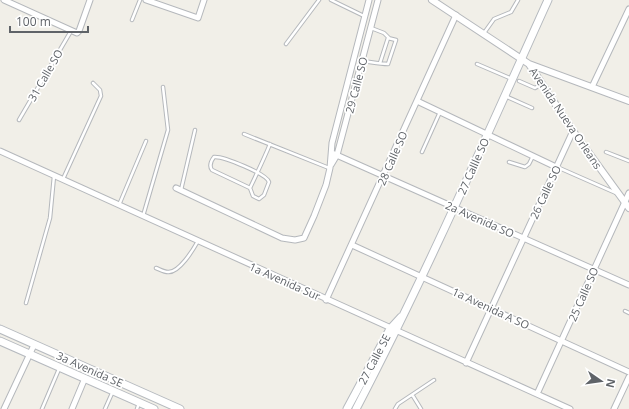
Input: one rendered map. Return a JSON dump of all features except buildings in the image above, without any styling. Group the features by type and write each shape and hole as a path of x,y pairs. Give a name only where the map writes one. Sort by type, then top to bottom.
{"main road":[{"name":"27 Callle SO","path":"405,313 455,208 505,96 516,80 522,59 548,0"},
{"name":"27 Calle SE","path":"347,409 393,330 405,313"},
{"name":"3a Avenida SE","path":"0,329 180,409"},
{"name":"27 Calle SE","path":"356,409 393,330"},
{"name":"3a Avenida SE","path":"0,342 85,378 113,391 138,406 154,409"}],"street":[{"path":"4,0 78,33 90,0"},
{"path":"146,0 198,18 204,0"},
{"name":"29 Calle SO","path":"334,154 332,143 369,0"},
{"name":"29 Calle SO","path":"178,189 282,238 300,240 304,238 314,216 357,82 378,0"},
{"name":"Avenida Nueva Orleans","path":"432,0 529,64 573,131 629,208"},
{"path":"592,87 629,9"},
{"name":"28 Calle SO","path":"326,300 384,176 456,15"},
{"path":"354,60 362,62"},
{"path":"529,64 629,101"},
{"path":"349,80 357,82"},
{"path":"417,101 556,166"},
{"name":"26 Calle SO","path":"466,363 573,131"},
{"name":"1a Avenida Sur","path":"0,151 326,300 537,394 564,408 570,409"},
{"name":"2a Avenida SO","path":"334,154 629,285"},
{"name":"25 Calle SO","path":"537,394 629,193"},
{"name":"1a Avenida A SO","path":"352,245 629,372"},
{"path":"4,409 34,345"},
{"path":"614,409 629,376"},
{"path":"72,409 85,378"}],"lane":[{"path":"132,20 140,0"},
{"path":"286,44 319,0"},
{"path":"331,0 365,17"},
{"path":"483,33 494,19 511,12 518,0"},
{"path":"362,62 388,64 397,42 396,40 389,38 384,33 371,28"},
{"name":"31 Calle SO","path":"19,120 71,31"},
{"path":"380,64 389,38"},
{"path":"477,64 535,88 542,84"},
{"path":"62,180 101,96 100,90 93,83"},
{"path":"142,216 147,205 168,130 163,87"},
{"path":"505,96 532,108"},
{"path":"422,152 440,112"},
{"path":"178,189 195,130"},
{"path":"244,134 330,168"},
{"path":"119,206 146,141"},
{"path":"250,188 270,144"},
{"path":"606,152 629,161"},
{"path":"509,162 525,167 529,164 533,156"},
{"path":"214,157 222,157 257,172 268,179 264,195 259,199 256,198 250,188 212,170 210,165 214,157"},
{"path":"556,166 617,193"},
{"path":"26,303 50,218 54,176"},
{"path":"156,268 168,272 173,270 191,254 198,241"},
{"path":"625,311 629,313"},
{"path":"42,409 60,367"},
{"path":"395,409 398,404 413,396 434,380"},
{"path":"105,409 113,391"},
{"path":"413,396 421,409"}]}
